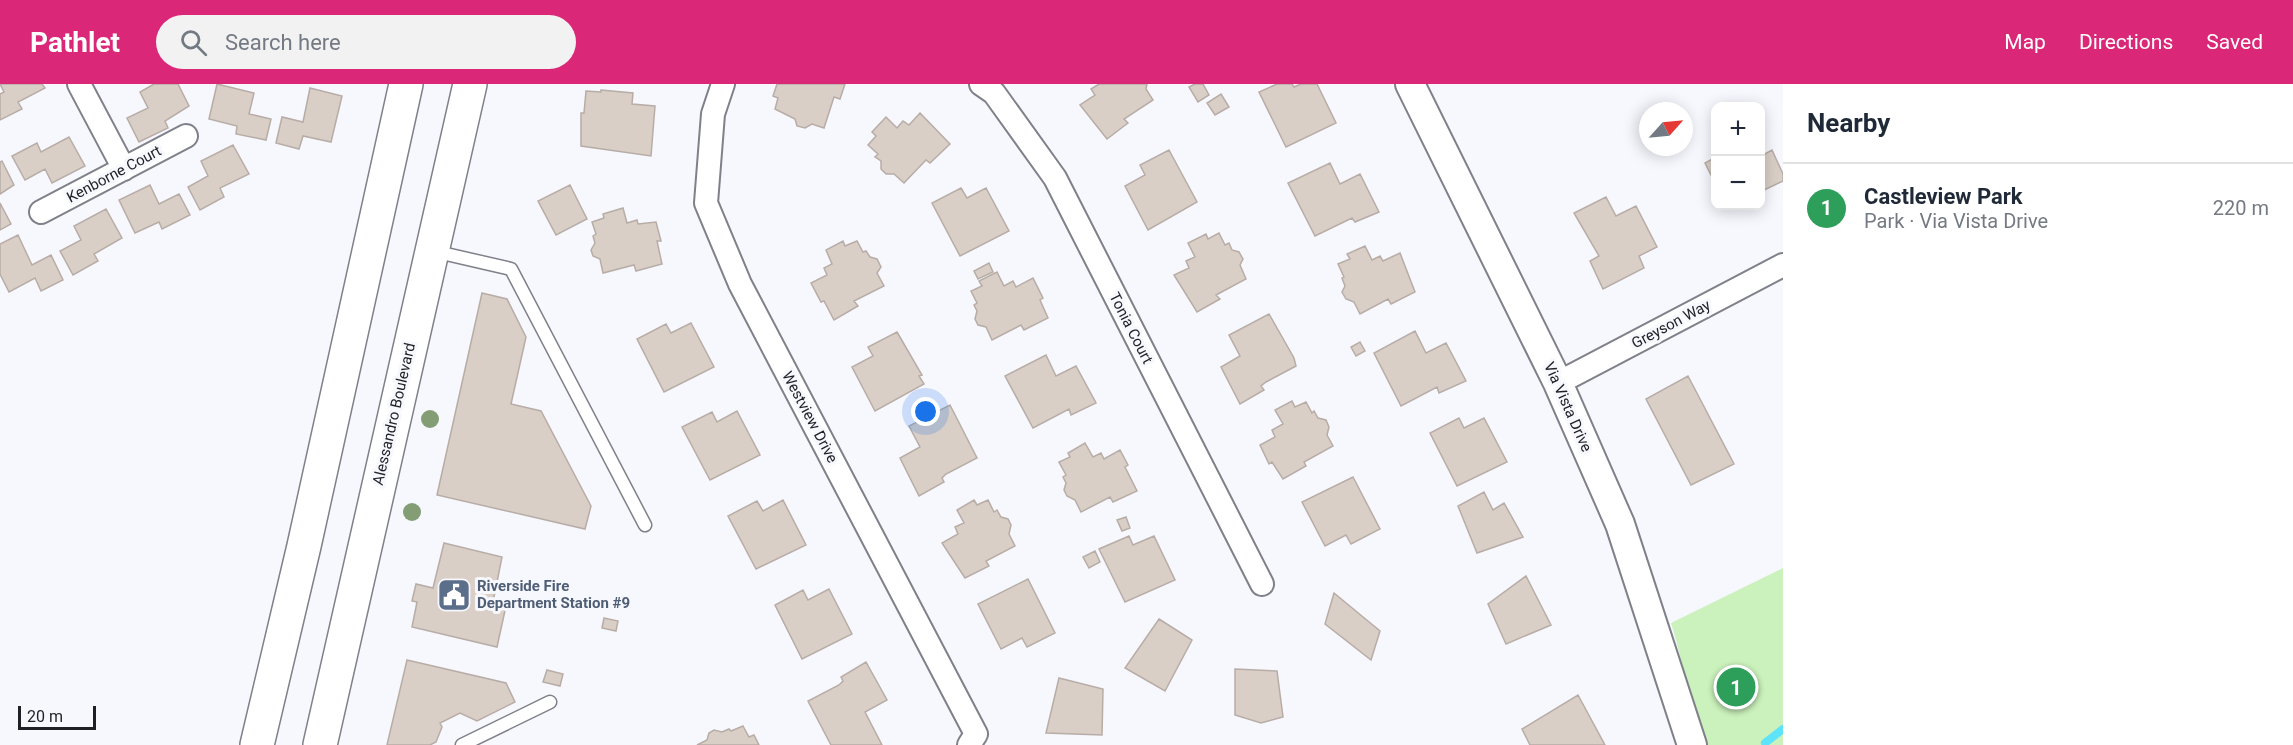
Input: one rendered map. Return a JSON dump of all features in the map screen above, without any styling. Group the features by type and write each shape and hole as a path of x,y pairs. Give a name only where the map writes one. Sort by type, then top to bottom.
{"main road":[{"path":"257,745 312,512 405,84"},
{"name":"Alessandro Boulevard","path":"320,745 470,84"}],"street":[{"name":"Westview Drive","path":"723,84 713,114 706,202 740,284 973,740"},
{"name":"Tonia Court","path":"981,84 994,93 1055,178 1262,585"},
{"name":"Via Vista Drive","path":"1410,84 1558,383 1620,524 1692,745"},
{"path":"85,86 124,169"},
{"name":"Kenborne Court","path":"41,212 186,136"},
{"name":"Greyson Way","path":"1558,383 1783,265"}],"lane":[{"path":"432,250 511,268 645,525"},
{"path":"462,745 550,702"}],"green space":[{"path":"1783,568 1783,745 1706,745 1690,700 1671,623"}],"building":[{"path":"0,84 42,84 45,88 18,102 22,109 0,120 0,94 4,92"},
{"path":"154,84 178,84 189,106 165,121 168,128 139,142 127,118 148,108 140,92"},
{"path":"217,84 254,93 249,114 271,119 266,140 236,134 237,126 209,119"},
{"path":"777,84 845,84 840,99 834,97 824,128 812,124 805,128 797,126 795,119 775,109 778,98 773,96"},
{"path":"1099,84 1147,84 1146,89 1153,100 1124,119 1128,123 1107,139 1080,105 1095,95 1091,89"},
{"path":"1203,84 1209,95 1198,102 1189,87"},
{"path":"1277,84 1292,84 1294,87 1301,84 1317,84 1336,123 1286,147 1259,92"},
{"path":"310,88 342,96 331,142 303,136 299,149 276,143 282,117 303,122"},
{"path":"601,90 633,93 632,104 655,106 651,156 581,146 581,113 584,113 586,91 601,92"},
{"path":"1221,94 1229,107 1215,115 1207,103"},
{"path":"920,113 950,144 930,163 926,160 904,183 894,174 886,174 881,169 881,161 875,157 878,154 868,145 876,136 872,132 886,117 897,128 903,121 909,125"},
{"path":"69,137 85,166 52,183 45,169 25,180 12,156 37,143 41,152"},
{"path":"233,145 249,174 220,188 224,197 200,210 188,187 208,176 201,161"},
{"path":"1169,150 1197,202 1148,230 1125,186 1145,175 1140,165"},
{"path":"1772,150 1783,174 1783,181 1765,190 1765,154"},
{"path":"1711,160 1711,175 1705,163"},
{"path":"2,161 14,185 0,194 0,162"},
{"path":"1330,163 1340,184 1360,174 1379,212 1355,222 1352,218 1315,236 1288,183"},
{"path":"150,185 159,204 179,194 190,215 162,229 159,222 135,233 119,200"},
{"path":"570,185 587,219 556,235 538,201"},
{"path":"961,188 967,198 986,188 1009,231 960,256 932,203"},
{"path":"1606,197 1616,216 1636,206 1657,247 1639,256 1644,268 1603,289 1590,261 1599,256 1574,213"},
{"path":"0,203 11,224 0,230"},
{"path":"623,208 627,223 637,220 638,224 656,222 661,241 657,241 662,264 636,271 634,265 603,273 600,259 593,256 591,250 595,243 593,236 596,234 592,222 604,218 603,214"},
{"path":"106,209 122,238 94,254 98,261 73,275 60,251 81,240 74,226"},
{"path":"1219,233 1225,245 1229,243 1232,250 1239,252 1243,259 1240,265 1246,279 1216,295 1220,299 1197,312 1174,275 1189,268 1186,261 1195,257 1188,243 1206,234 1208,239"},
{"path":"18,235 32,265 51,255 63,280 41,291 35,278 9,292 0,274 0,244"},
{"path":"843,241 845,246 857,241 863,252 866,251 870,257 877,259 881,267 877,273 884,286 854,301 858,306 834,320 811,283 827,275 824,268 832,264 826,250"},
{"path":"1365,246 1372,260 1380,256 1383,261 1400,253 1415,292 1391,304 1388,299 1360,314 1354,302 1346,299 1342,292 1345,286 1342,278 1344,277 1338,264 1350,259 1347,254"},
{"path":"989,263 993,272 978,279 974,271"},
{"path":"997,272 1004,286 1013,281 1016,287 1033,278 1043,298 1040,300 1048,318 1024,330 1021,325 992,340 986,327 978,325 975,319 977,311 974,305 977,303 971,291 982,286 979,281"},
{"path":"482,293 507,299 526,337 511,404 541,411 591,506 585,529 437,495"},
{"path":"1269,314 1294,358 1296,366 1266,382 1261,386 1264,390 1240,404 1221,367 1240,356 1229,335"},
{"path":"691,323 714,367 664,392 637,339 666,324 671,333"},
{"path":"1415,331 1426,353 1446,343 1466,381 1439,393 1437,387 1401,406 1374,353"},
{"path":"897,332 922,375 919,376 924,384 875,411 852,367 873,356 868,347"},
{"path":"1360,342 1365,351 1356,356 1351,347"},
{"path":"1046,355 1056,376 1076,366 1096,403 1071,415 1069,409 1033,428 1005,376"},
{"path":"1688,376 1734,464 1691,485 1646,399"},
{"path":"1292,401 1295,407 1306,402 1312,413 1314,411 1318,418 1326,420 1329,427 1327,435 1333,446 1304,462 1306,466 1283,479 1272,462 1269,464 1260,445 1275,437 1272,430 1283,424 1275,410"},
{"path":"950,405 977,458 946,474 942,478 944,482 919,496 900,458 920,447 909,426"},
{"path":"737,411 760,455 710,480 682,427 712,412 717,422"},
{"path":"1459,418 1464,428 1484,418 1507,462 1457,486 1430,433"},
{"path":"1085,443 1093,457 1101,453 1104,459 1120,450 1128,465 1125,467 1137,491 1113,502 1110,497 1081,512 1075,500 1067,496 1064,490 1066,483 1063,477 1066,475 1059,462 1070,457 1068,453"},
{"path":"1353,477 1380,529 1351,544 1346,535 1325,546 1302,502"},
{"path":"1484,492 1493,510 1504,503 1523,537 1477,553 1458,506"},
{"path":"783,500 806,545 756,569 728,516 757,501 763,511"},
{"path":"974,500 977,505 988,500 994,512 997,510 1001,517 1008,519 1011,525 1009,534 1015,546 986,561 989,566 965,578 942,543 958,534 955,527 964,523 957,510"},
{"path":"1126,517 1130,528 1122,531 1117,520"},
{"path":"1129,536 1133,545 1154,536 1175,580 1125,602 1099,549"},
{"name":"Riverside Fire Department Station #9","path":"444,543 502,557 493,602 506,606 497,647 412,627 417,602 412,601 416,584 433,588"},
{"path":"1095,551 1100,562 1089,568 1083,557"},
{"path":"1526,576 1551,625 1506,644 1488,604"},
{"path":"1028,579 1055,633 1027,647 1022,638 1001,649 978,604"},
{"path":"829,589 852,634 802,659 775,605 803,590 808,600"},
{"path":"1334,593 1380,631 1371,660 1325,624"},
{"path":"604,618 618,621 616,631 602,628"},
{"path":"1159,619 1192,640 1165,691 1125,668"},
{"path":"407,660 506,683 515,702 477,721 460,713 440,723 442,727 436,742 430,745 387,745"},
{"path":"866,662 887,700 865,712 882,745 831,745 808,701 839,685 843,681 841,677"},
{"path":"1235,669 1277,671 1283,717 1261,723 1235,715"},
{"path":"547,670 563,674 560,686 543,682"},
{"path":"1059,678 1103,689 1102,735 1046,733"},
{"path":"1578,695 1605,745 1530,745 1522,729"},
{"path":"743,726 749,737 754,735 759,745 697,745 707,740 709,733 714,730 722,732 729,729 731,731"}],"waterway":[{"path":"1765,743 1783,729"}],"place":[{"name":"Riverside Fire Department Station #9","path":"454,595"},
{"name":"Castleview Park","path":"1736,687"}]}
